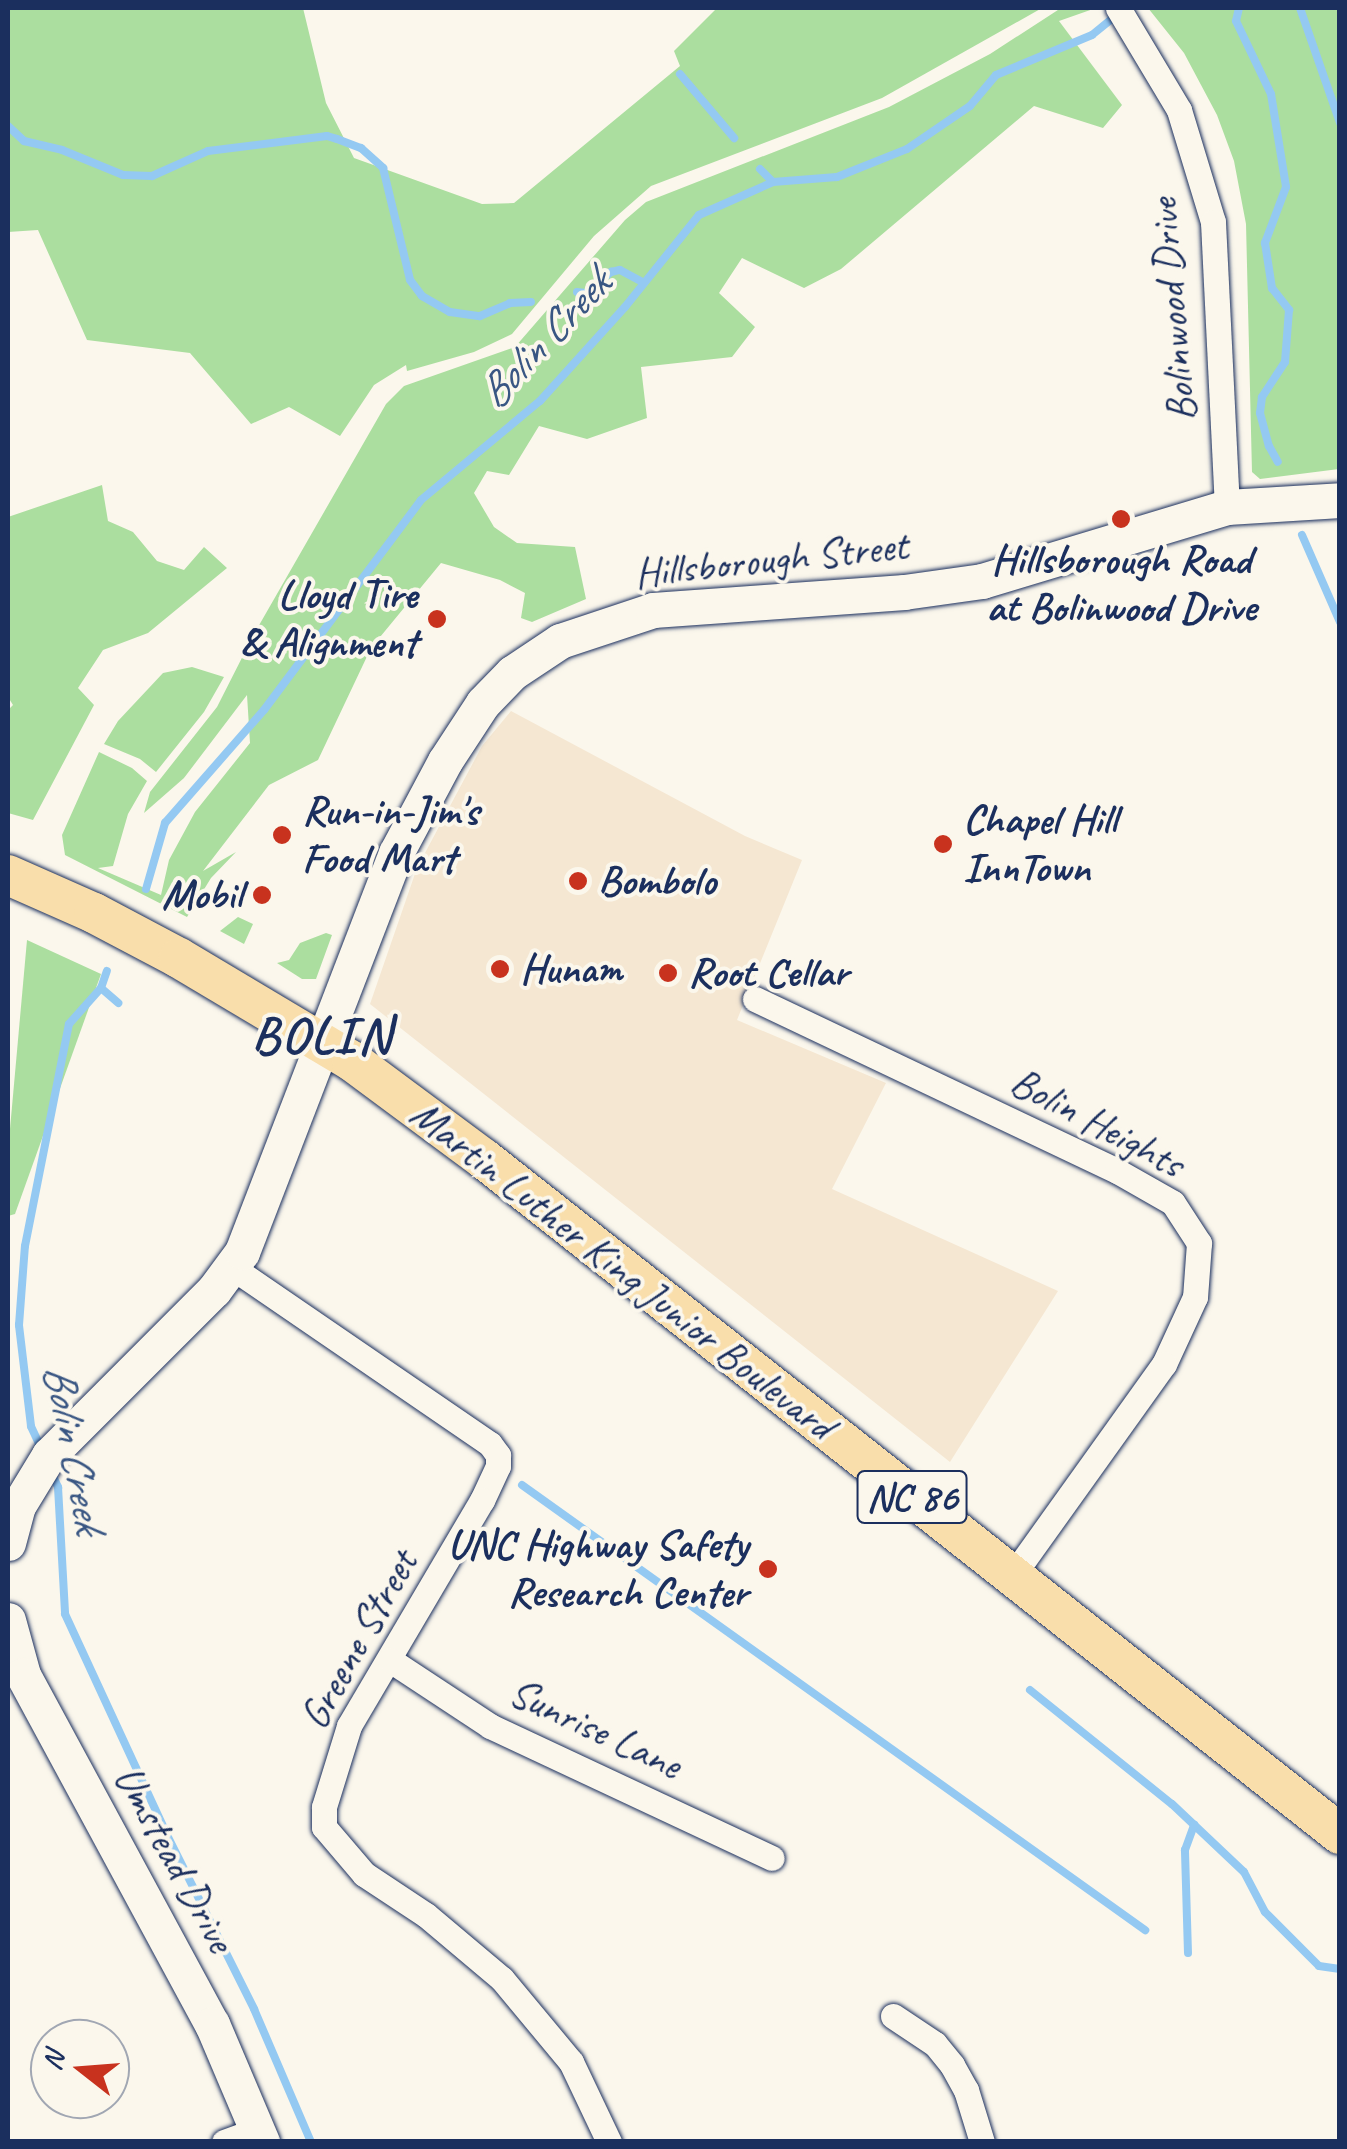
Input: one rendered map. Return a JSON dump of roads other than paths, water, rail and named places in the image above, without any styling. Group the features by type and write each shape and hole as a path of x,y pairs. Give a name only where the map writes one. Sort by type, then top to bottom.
{"main road":[{"name":"Martin Luther King Junior Boulevard","path":"8,875 116,925 324,1043 484,1160 1340,1834"}],"street":[{"name":"Bolinwood Drive","path":"1118,8 1179,110 1212,222 1227,507"},
{"name":"Hillsborough Street","path":"324,1043 380,887 425,795 484,703 534,655 560,641 653,610 904,592 982,582 1227,507 1340,500"},
{"name":"Bolin Heights","path":"755,1000 1116,1170 1174,1204 1200,1243 1195,1298 1164,1364 1012,1576"},
{"path":"8,1543 18,1506 68,1433 233,1268 264,1201 324,1043"},
{"name":"Greene Street","path":"233,1268 490,1444 498,1455 498,1466 482,1500 350,1726 324,1807 324,1827 364,1874 426,1915 502,1979 571,2062 609,2142"},
{"name":"Umstead Drive","path":"8,1620 23,1675 212,2024 248,2138"},
{"name":"Sunrise Lane","path":"390,1660 490,1726 772,1858"},
{"path":"893,2016 934,2044 952,2065 966,2090 982,2142"}],"waterway":[{"path":"1239,8 1236,21 1271,94 1286,187 1265,243 1272,288 1289,310 1285,362 1262,397 1260,413 1278,462"},
{"path":"1300,8 1340,123"},
{"name":"Bolin Creek","path":"146,889 165,823 264,710 421,500 540,401 625,307 699,215 773,182 837,177 907,149 970,106 996,75 1092,35 1118,14"},
{"path":"680,74 734,138"},
{"path":"8,126 24,141 62,150 123,175 152,176 208,151 327,136 337,139 361,148 383,168 410,280 422,296 450,312 480,316 510,303 531,302"},
{"path":"760,169 773,182"},
{"path":"577,292 586,293 611,272 620,270 644,283"},
{"path":"1302,535 1340,622"},
{"name":"Bolin Creek","path":"42,1450 31,1426 19,1325 25,1246 69,1024 101,988 107,971"},
{"path":"101,988 118,1003"},
{"name":"Bolin Creek","path":"51,1472 58,1487 65,1614 166,1833 254,2009 311,2142"},
{"path":"522,1485 1145,1930"},
{"path":"1030,1690 1172,1804 1244,1872 1265,1912 1319,1966 1340,1969"},
{"path":"1188,1953 1185,1850 1194,1825"}],"place":[{"name":"Hillsborough Road at Bolinwood Drive","path":"1121,519"},
{"name":"Lloyd Tire & Alignment","path":"437,619"},
{"name":"Run-in-Jim's Food Mart","path":"282,835"},
{"name":"Chapel Hill InnTown","path":"943,844"},
{"name":"Bombolo","path":"578,881"},
{"name":"Mobil","path":"262,895"},
{"name":"Hunam","path":"500,969"},
{"name":"Root Cellar","path":"668,973"},
{"name":"UNC Highway Safety Research Center","path":"768,1569"}],"district":[{"name":"BOLIN","path":"322,1036"}]}
